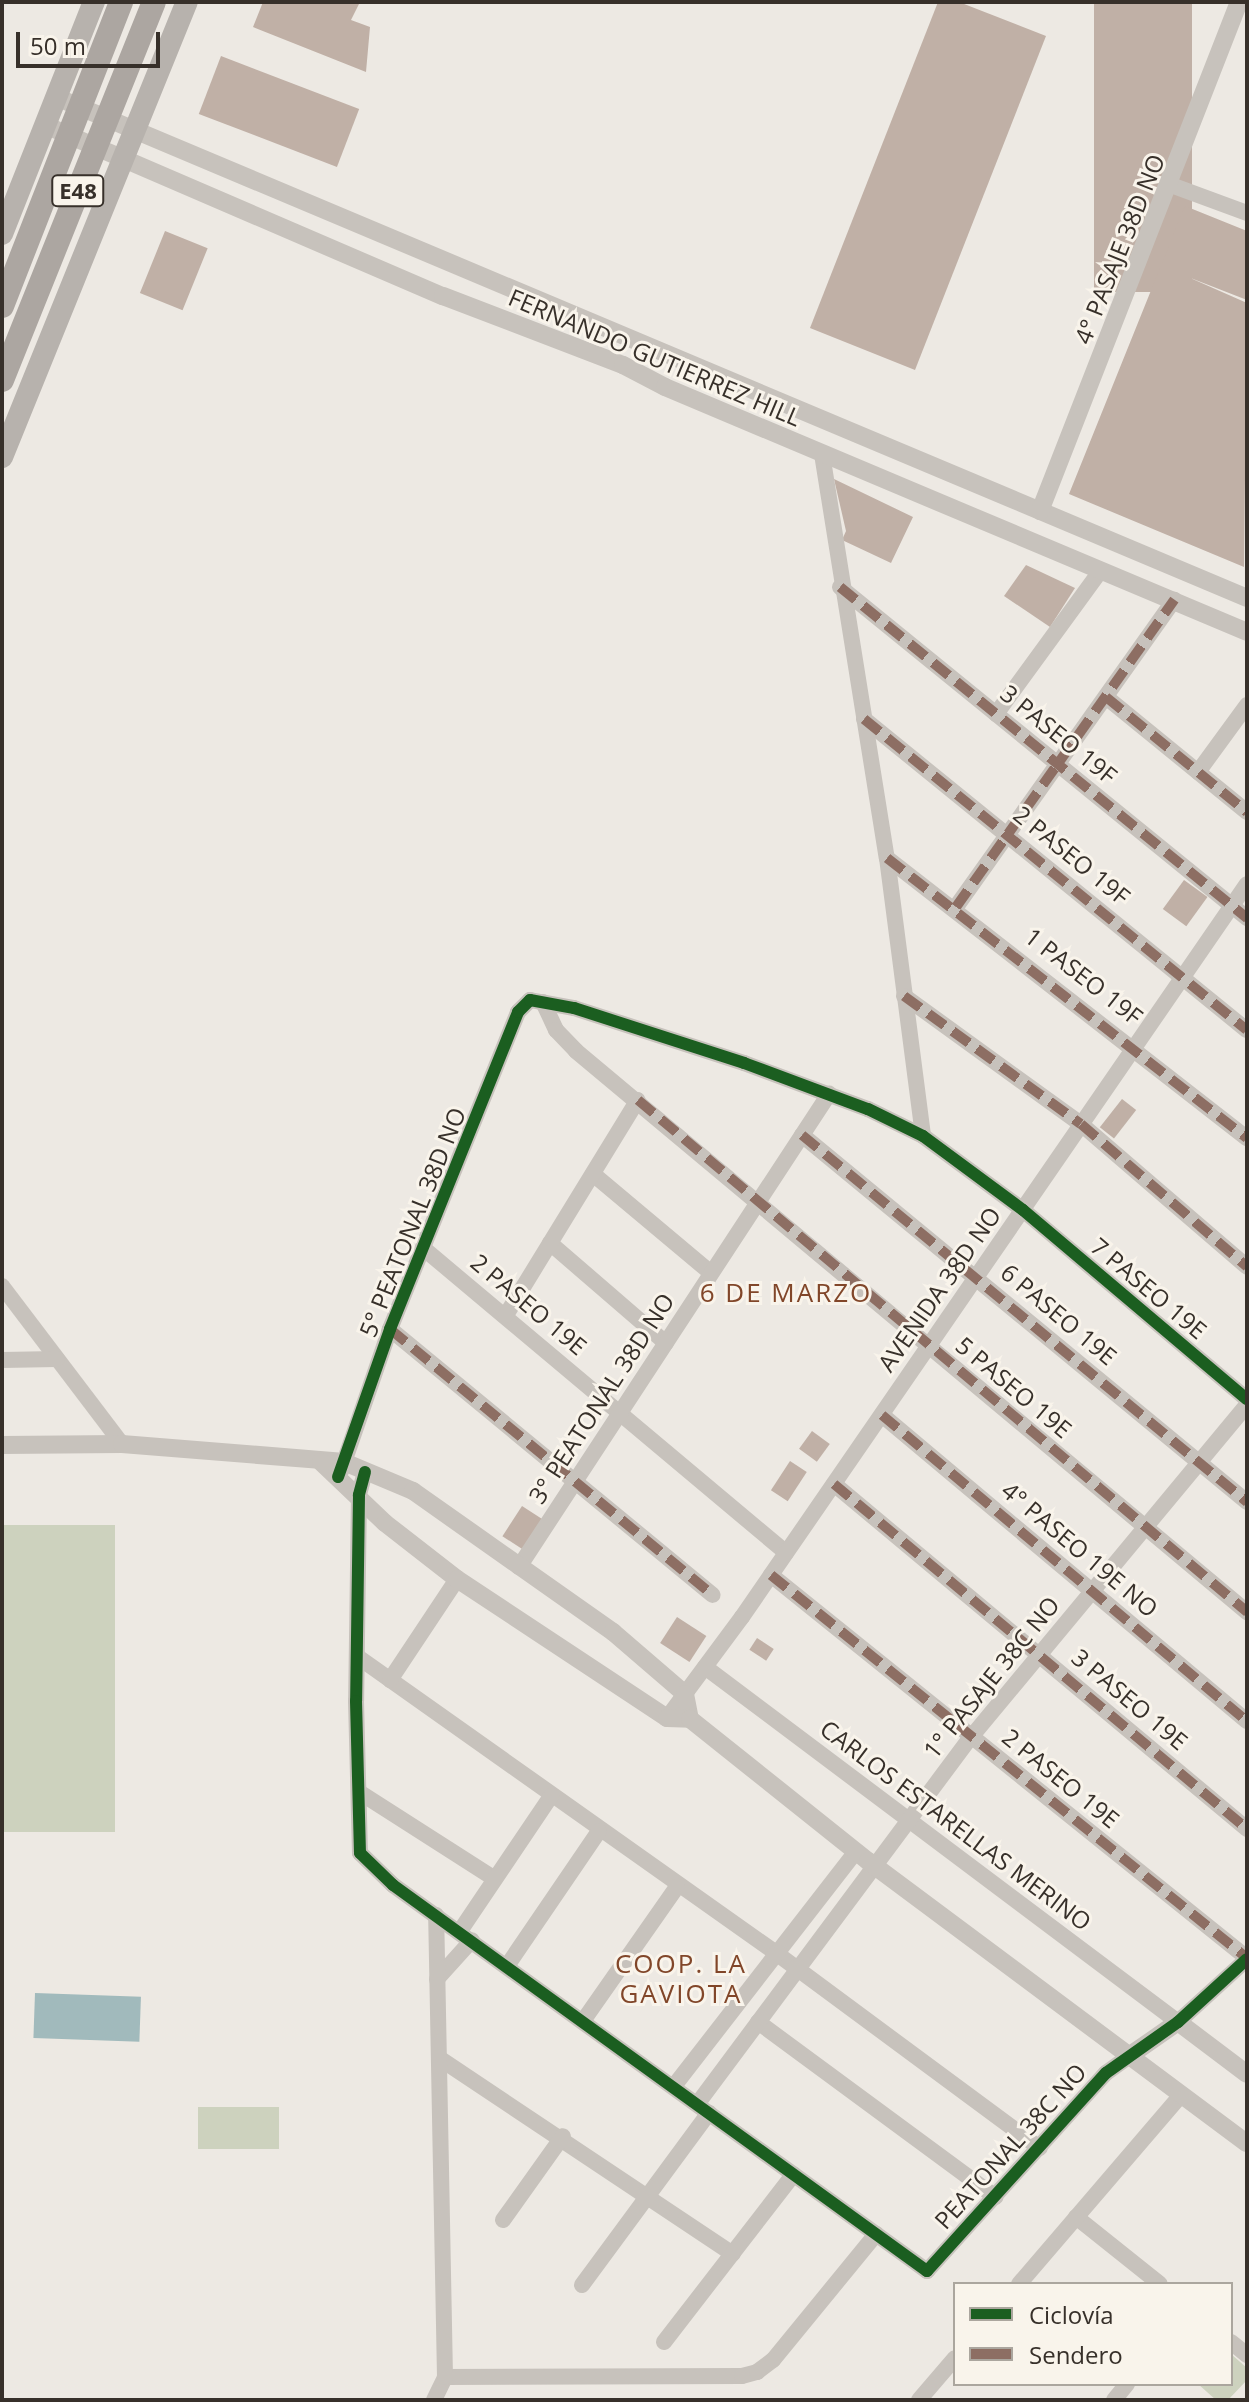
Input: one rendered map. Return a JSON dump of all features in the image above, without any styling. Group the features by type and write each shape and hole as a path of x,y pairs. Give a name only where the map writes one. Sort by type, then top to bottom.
{"main road":[{"name":"E48","path":"2,306 121,2"},
{"name":"E48","path":"2,380 154,2"},
{"name":"E48","path":"2,457 187,2"},
{"name":"E48","path":"2,234 90,12"},
{"path":"90,12 94,40 117,60 137,64 165,56"},
{"path":"12,208 42,200 61,205 77,218 88,246"}],"street":[{"name":"4° PASAJE 38D NO","path":"1040,511 1171,185 1239,2"},
{"name":"FERNANDO GUTIERREZ HILL","path":"56,97 1247,598"},
{"name":"FERNANDO GUTIERREZ HILL","path":"45,125 443,296 623,365 822,454 1247,632"},
{"path":"1171,185 1247,213"},
{"path":"822,454 840,587 887,858 923,1136"},
{"path":"996,714 1101,570"},
{"name":"3 PASEO 19F","path":"840,587 1247,918"},
{"path":"956,907 1174,600"},
{"path":"1106,697 1247,812"},
{"path":"1198,772 1247,705"},
{"name":"2 PASEO 19F","path":"864,719 1247,1030"},
{"name":"1 PASEO 19F","path":"887,858 956,907 1135,1046 1247,1138"},
{"name":"AVENIDA 38D NO","path":"667,1718 771,1575 1247,884"},
{"path":"904,996 1081,1124 1247,1267"},
{"name":"5° PEATONAL 38D NO","path":"341,1470 390,1329 518,1012 530,1000 543,1002"},
{"name":"7 PASEO 19E","path":"543,1002 829,1094 923,1136 1023,1210 1247,1399"},
{"name":"5 PASEO 19E","path":"543,1002 556,1030 928,1347 1247,1612"},
{"name":"3° PEATONAL 38D NO","path":"519,1567 829,1094"},
{"path":"506,1315 638,1100"},
{"name":"6 PASEO 19E","path":"802,1135 1247,1502"},
{"path":"593,1174 711,1273"},
{"path":"550,1243 666,1343"},
{"name":"2 PASEO 19E","path":"423,1248 786,1553"},
{"path":"2,1286 122,1444"},
{"path":"390,1329 713,1595"},
{"path":"2,1360 57,1359"},
{"name":"1° PASAJE 38C NO","path":"582,2285 647,2194 758,2022 910,1818 972,1736 1247,1405"},
{"name":"4° PASEO 19E NO","path":"882,1415 1247,1721"},
{"path":"2,1445 122,1444 321,1462 341,1470 365,1472 413,1491 613,1632 685,1694 690,1719"},
{"path":"341,1470 385,1523 457,1579 667,1718 690,1719 875,1867 1247,2143"},
{"path":"365,1472 359,1495 360,1853 375,1871 876,2234 773,2360 757,2372 742,2376 445,2377"},
{"name":"3 PASEO 19E","path":"834,1484 1247,1829"},
{"name":"2 PASEO 19E","path":"771,1575 1247,1959"},
{"path":"390,1680 457,1579"},
{"path":"358,1657 677,1887 776,1953 1040,2148"},
{"name":"CARLOS ESTARELLAS MERINO","path":"705,1667 1247,2074"},
{"path":"359,1792 495,1879"},
{"path":"437,1979 466,1936 495,1879 551,1796"},
{"path":"507,1966 599,1831"},
{"path":"674,2086 856,1851"},
{"path":"583,2021 677,1887"},
{"path":"434,2400 445,2377 436,1915"},
{"path":"1129,2056 1178,2022 1247,1959"},
{"path":"758,2022 995,2197"},
{"name":"PEATONAL 38C NO","path":"876,2234 927,2271 1106,2073 1129,2056"},
{"path":"439,2058 563,2136 733,2254"},
{"path":"1021,2282 1181,2095"},
{"path":"503,2220 563,2136"},
{"path":"664,2342 794,2174"},
{"path":"1076,2217 1157,2282"},
{"path":"927,2397 953,2361"}],"green space":[{"path":"2,1525 115,1525 115,1832 2,1832"},
{"path":"198,2107 279,2107 279,2149 198,2149"},
{"path":"1233,2356 1247,2368 1247,2380 1228,2400 1216,2400 1200,2386 1233,2386"}],"water":[{"path":"35,1993 141,1997 139,2042 33,2038"}],"building":[{"path":"263,2 360,2 351,20 370,27 366,72 253,27"},
{"path":"938,2 959,2 1046,36 915,370 810,328"},
{"path":"1094,2 1192,2 1192,292 1094,292"},
{"path":"221,56 359,109 337,167 199,114"},
{"path":"1185,206 1247,231 1247,300 1188,277 1247,303 1244,567 1069,494"},
{"path":"165,231 208,248 183,310 140,293"},
{"path":"834,479 913,517 891,563 842,540 846,531"},
{"path":"1026,565 1075,588 1050,627 1004,596"},
{"path":"1184,880 1207,897 1186,926 1163,909"},
{"path":"1122,1099 1136,1110 1114,1138 1100,1127"},
{"path":"812,1431 830,1444 817,1462 799,1449"},
{"path":"790,1461 807,1472 788,1501 771,1490"},
{"path":"522,1506 542,1519 523,1549 502,1536"},
{"path":"677,1617 706,1636 689,1662 660,1643"},
{"path":"757,1638 774,1649 766,1661 749,1650"}],"marked path":[{"path":"840,587 1247,918"},
{"path":"956,907 1174,600"},
{"path":"1106,697 1247,812"},
{"path":"864,719 1247,1030"},
{"path":"887,858 1247,1138"},
{"path":"904,996 1081,1124 1247,1267"},
{"path":"638,1100 1247,1612"},
{"path":"802,1135 1247,1502"},
{"path":"390,1329 713,1595"},
{"path":"882,1415 1247,1721"},
{"path":"834,1484 1247,1829"},
{"path":"771,1575 1247,1958"}],"cycle path":[{"path":"338,1477 390,1329 518,1012 530,1000 574,1008 744,1063 868,1109 923,1136 1023,1210 1247,1399"},
{"path":"365,1472 359,1495 356,1701 360,1853 393,1885 927,2271 1106,2073 1178,2022 1247,1959"}],"district":[{"name":"6 DE MARZO","path":"786,1293"},
{"name":"COOP. LA GAVIOTA","path":"681,1979"}]}
